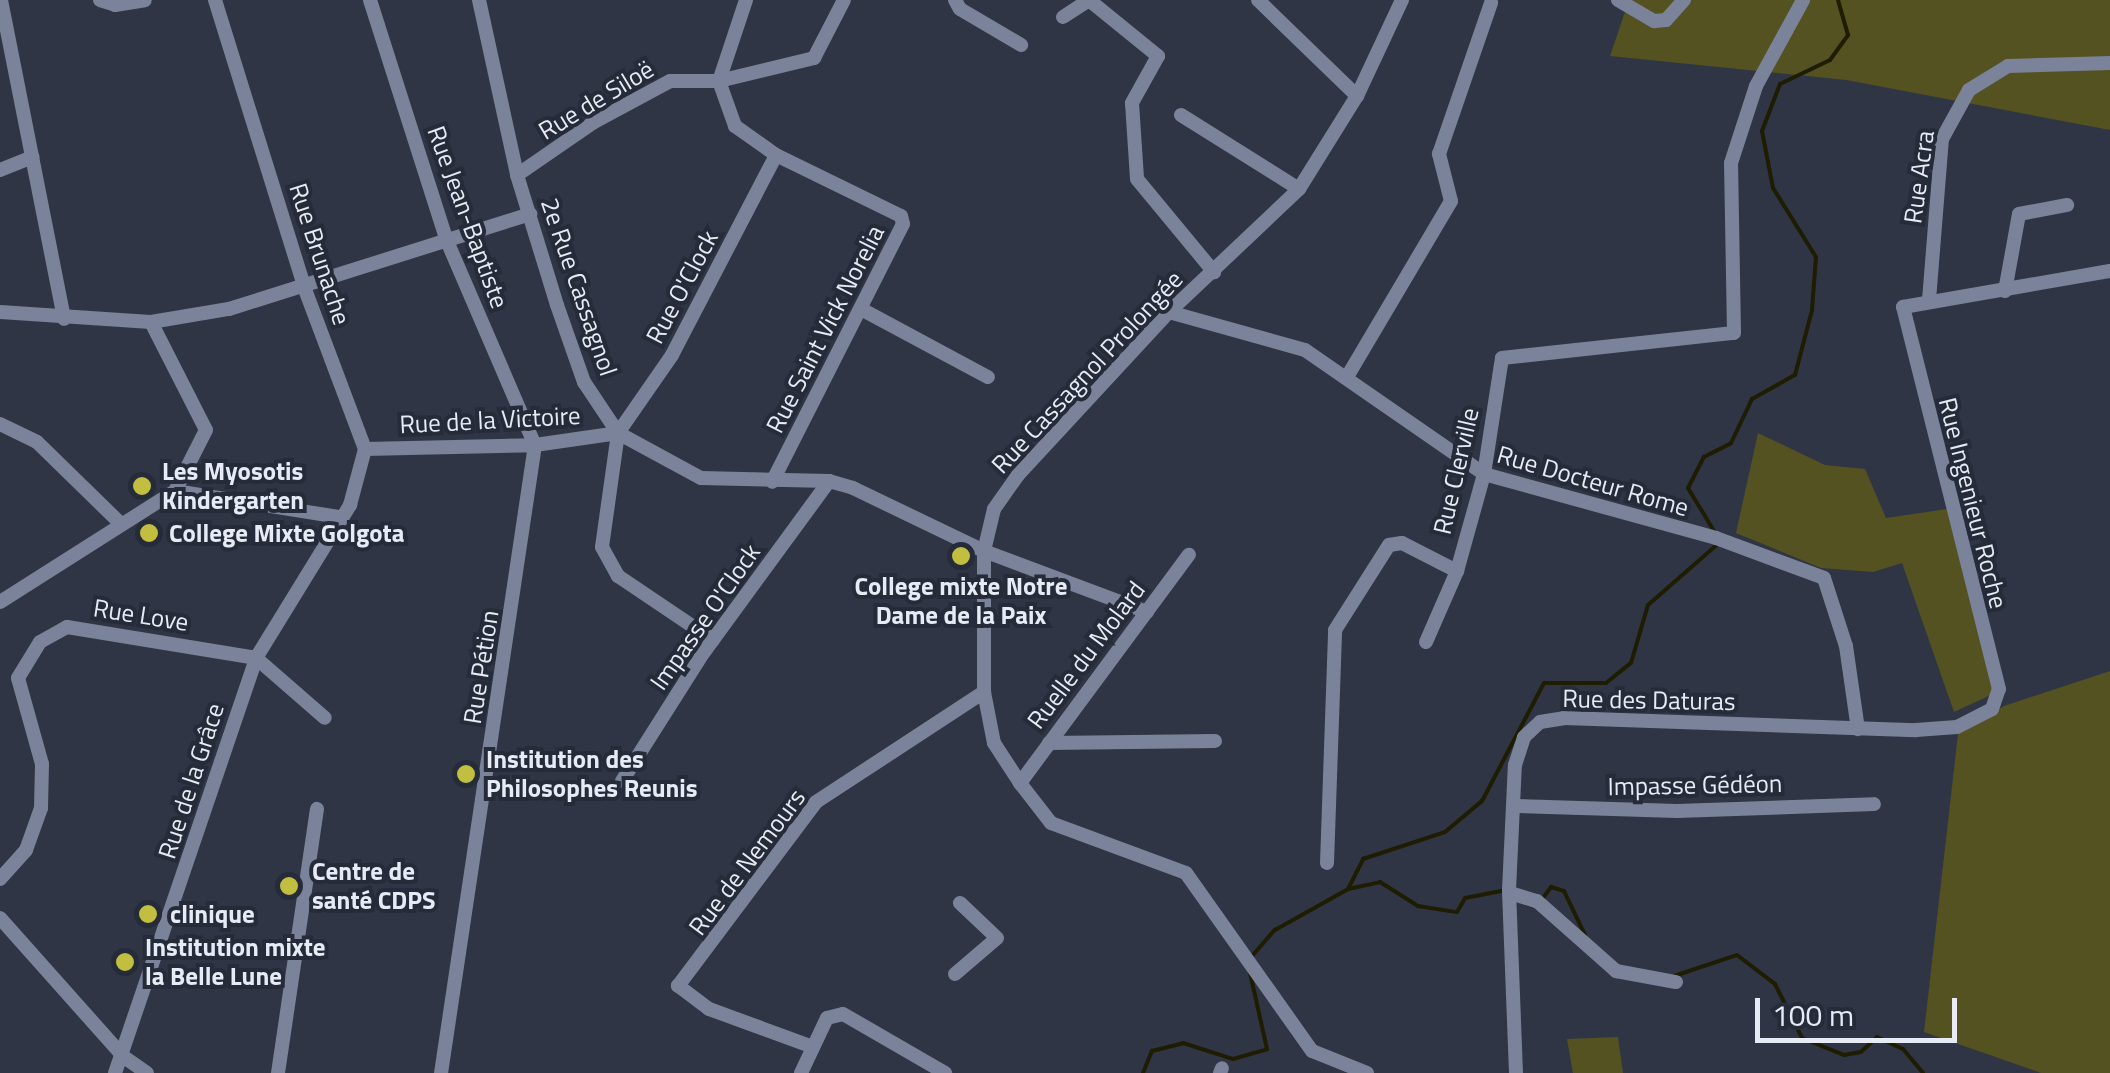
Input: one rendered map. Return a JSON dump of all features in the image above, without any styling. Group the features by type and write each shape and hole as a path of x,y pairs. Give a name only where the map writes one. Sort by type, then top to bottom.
{"street":[{"path":"1,0 64,318"},
{"path":"100,0 145,0"},
{"name":"Rue Brunache","path":"215,0 306,288 365,449"},
{"name":"Rue Jean-Baptiste","path":"370,0 447,240 535,445"},
{"name":"2e Rue Cassagnol","path":"479,0 517,176 584,382 618,433 701,478 829,481 984,551 1147,612"},
{"path":"719,81 746,0"},
{"name":"Rue de Siloë","path":"517,176 594,122 670,81 719,81 814,58 844,0"},
{"path":"956,0 960,10 1021,45"},
{"path":"1064,17 1089,0 1158,56 1132,104 1134,168 1153,206 1214,272"},
{"path":"1258,0 1357,96"},
{"name":"Rue Cassagnol Prolongée","path":"1367,1073 1312,1051 1280,1014 1257,968 1186,873 1051,823 1020,782 994,743 984,692 984,551 994,508 1018,475 1169,312 1299,189 1357,96 1402,0"},
{"path":"1618,0 1654,21 1666,20 1684,0"},
{"name":"Rue Clerville","path":"1426,642 1458,571 1484,474 1502,358 1734,333 1731,163 1756,86 1803,0"},
{"path":"1347,377 1451,201 1439,154 1491,3"},
{"name":"Rue Acra","path":"1929,300 1942,139 1968,90 1989,75 2044,60 2110,63"},
{"name":"Rue Saint Vick Norelia","path":"719,81 735,126 776,155 900,216 902,228 772,482"},
{"path":"1181,115 1299,189"},
{"name":"Rue O'Clock","path":"618,433 672,355 776,155"},
{"path":"0,170 33,156"},
{"path":"2005,291 2020,214 2068,205"},
{"path":"0,312 152,322 306,288 530,214"},
{"path":"1929,300 2110,272"},
{"name":"Rue Ingenieur Roche","path":"1929,300 1902,307 1999,689 1992,709"},
{"path":"861,308 988,377"},
{"name":"Rue Docteur Rome","path":"1169,312 1305,350 1484,474 1716,538 1824,578 1846,646 1858,729"},
{"path":"0,602 175,491 206,430 152,322"},
{"path":"0,424 36,442 120,523"},
{"path":"618,433 602,548 618,576 714,640"},
{"name":"Rue de la Victoire","path":"365,449 535,445 618,433"},
{"name":"Rue Pétion","path":"441,1073 535,445"},
{"path":"175,491 340,516 361,480 365,449"},
{"name":"Impasse O'Clock","path":"622,781 714,640 829,481"},
{"name":"Rue de la Grâce","path":"116,1073 256,658 285,620 340,516"},
{"path":"1327,863 1335,630 1389,544 1402,543 1458,571"},
{"name":"Ruelle du Molard","path":"1020,782 1190,555"},
{"name":"Rue Love","path":"0,879 26,850 40,808 42,764 18,678 40,642 67,627 102,628 256,658"},
{"path":"256,658 325,718"},
{"name":"Rue de Nemours","path":"813,1047 710,1009 678,986 816,802 984,692"},
{"name":"Rue des Daturas","path":"1516,1073 1510,893 1515,766 1524,737 1540,722 1858,729 1958,726 1992,709"},
{"path":"1049,743 1215,741"},
{"name":"Impasse Gédéon","path":"1516,806 1677,811 1874,804"},
{"path":"278,1073 317,809"},
{"path":"1510,893 1537,902 1616,971 1676,982"},
{"path":"955,974 997,938 960,903"},
{"path":"0,918 124,1057 146,1073"},
{"path":"802,1073 827,1018 843,1014 945,1073"}],"shaded area":[{"path":"1629,0 2110,0 2110,130 1846,80 1610,56"},
{"path":"1758,433 1825,465 1865,469 1886,518 1947,509 1995,693 1954,712 1902,563 1873,572 1821,568 1736,533"},
{"path":"2110,671 2110,1073 2041,1073 1924,1032 1958,734 2004,706"},
{"path":"1618,1037 1623,1073 1573,1073 1567,1039"}],"waterway":[{"path":"1714,531 1688,488 1704,457 1731,443 1752,399 1795,375 1812,310 1816,257 1773,188 1762,131 1780,84 1830,60 1848,35 1838,0"},
{"path":"1348,889 1363,859 1445,832 1482,801 1544,683 1606,683 1631,663 1648,605 1718,544"},
{"path":"1252,956 1275,930 1348,889 1380,882 1418,906 1457,912 1465,898 1506,890"},
{"path":"1543,898 1551,887 1564,891 1585,935"},
{"path":"1674,976 1737,955 1775,984 1802,1038 1844,1055 1861,1052 1877,1037 1903,1049 1923,1073"},
{"path":"1143,1073 1152,1051 1183,1043 1233,1059 1267,1049 1248,964"}],"place":[{"name":"Les Myosotis Kindergarten","path":"142,486"},
{"name":"College Mixte Golgota","path":"149,533"},
{"name":"College mixte Notre Dame de la Paix","path":"961,556"},
{"name":"Institution des Philosophes Reunis","path":"466,774"},
{"name":"Centre de santé CDPS","path":"289,886"},
{"name":"clinique","path":"148,914"},
{"name":"Institution mixte la Belle Lune","path":"125,962"}]}
